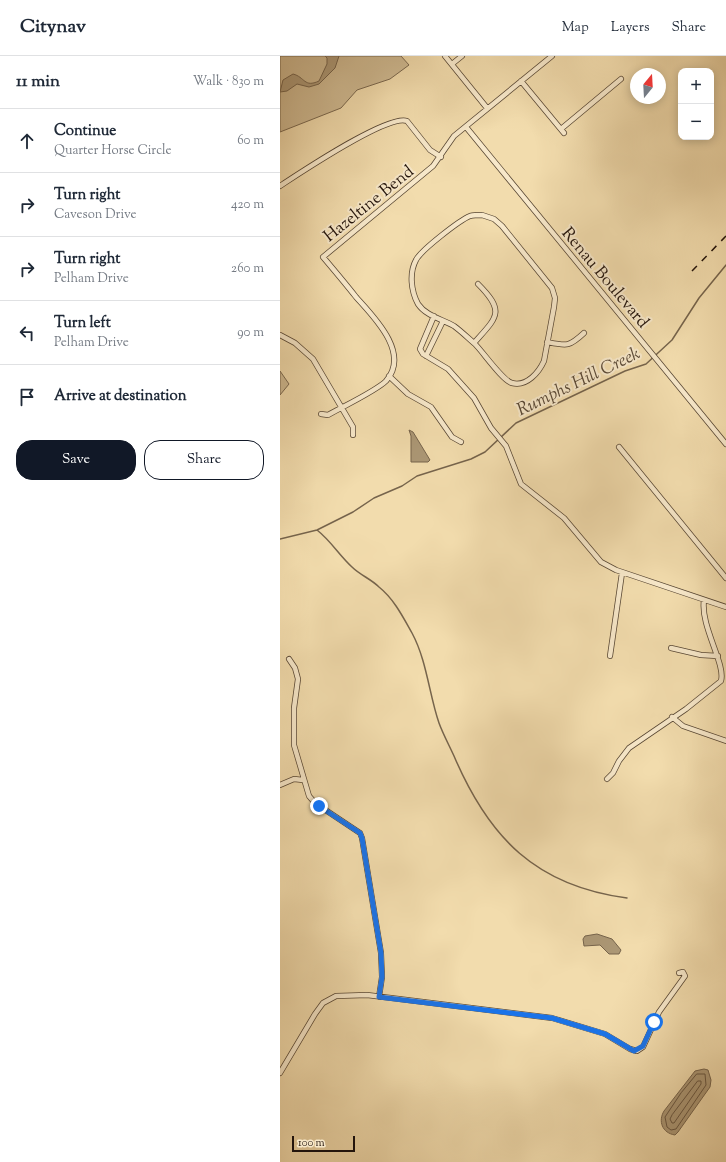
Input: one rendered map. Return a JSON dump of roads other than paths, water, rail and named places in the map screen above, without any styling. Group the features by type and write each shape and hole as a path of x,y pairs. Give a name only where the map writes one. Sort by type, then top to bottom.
{"street":[{"path":"445,56 487,108"},
{"path":"452,64 462,56"},
{"name":"Hazeltine Bend","path":"389,376 393,358 392,348 385,331 323,257 433,166 441,157 452,139 487,108 552,56"},
{"path":"522,81 563,131 621,80"},
{"path":"280,186 362,136 398,120 406,121 430,150 441,157"},
{"name":"Renau Boulevard","path":"466,127 726,444"},
{"path":"482,215 494,219 502,226 552,288 555,298 548,342 540,369 524,382 512,384 504,379 474,343 454,326 442,321 419,304 414,294 411,274 416,259 457,224 471,216 482,215"},
{"path":"474,343 494,320 496,312 495,304 491,297 478,284"},
{"path":"434,316 420,347 423,354 448,369 474,398 491,428 506,446 521,484 564,518 601,562 622,573 726,607"},
{"path":"426,356 442,321"},
{"path":"548,342 566,346 571,344 584,333"},
{"path":"280,335 295,342 313,359 353,427 353,435"},
{"path":"321,414 328,415 342,408 380,385 389,376 408,394 431,407 452,437 461,442"},
{"path":"619,447 726,578"},
{"path":"610,656 622,573"},
{"path":"607,779 613,773 619,761 629,748 721,681 723,672 704,618 704,600"},
{"path":"671,648 701,655 718,656"},
{"path":"289,659 295,668 298,679 294,708 294,745 303,780 311,800 360,833 362,838 381,953 382,977 379,997"},
{"path":"672,717 683,726 726,741"},
{"path":"280,785 294,779 303,780"},
{"path":"280,1073 304,1030 323,1003 336,996 359,994 552,1018 605,1034 636,1051 643,1046 659,1012 684,976 683,972 679,973"}],"water":[{"path":"325,56 339,56 335,68 319,84 309,87 297,84 287,91 280,92 283,80 293,74 297,75 307,83 319,81 327,64 327,58"},
{"path":"409,430 413,432 430,460 428,462 411,462 411,436"},
{"path":"597,934 612,939 621,950 619,954 609,954 600,945 584,946 583,939 585,936"},
{"path":"704,1069 708,1070 711,1080 710,1087 678,1132 675,1135 667,1132 662,1126 661,1122 664,1111 695,1071"}],"waterway":[{"name":"Rumphs Hill Creek","path":"280,539 317,530 353,512 374,498 402,486 417,476 471,459 485,452 516,423 625,371 646,364 672,340 699,298 726,265"},
{"path":"317,530 352,567 376,584 394,603 402,615 412,633 421,655 442,731 468,785 483,811 500,834 520,853 542,869 566,882 595,892 627,898"}],"railway":[{"path":"692,271 726,236"}]}
